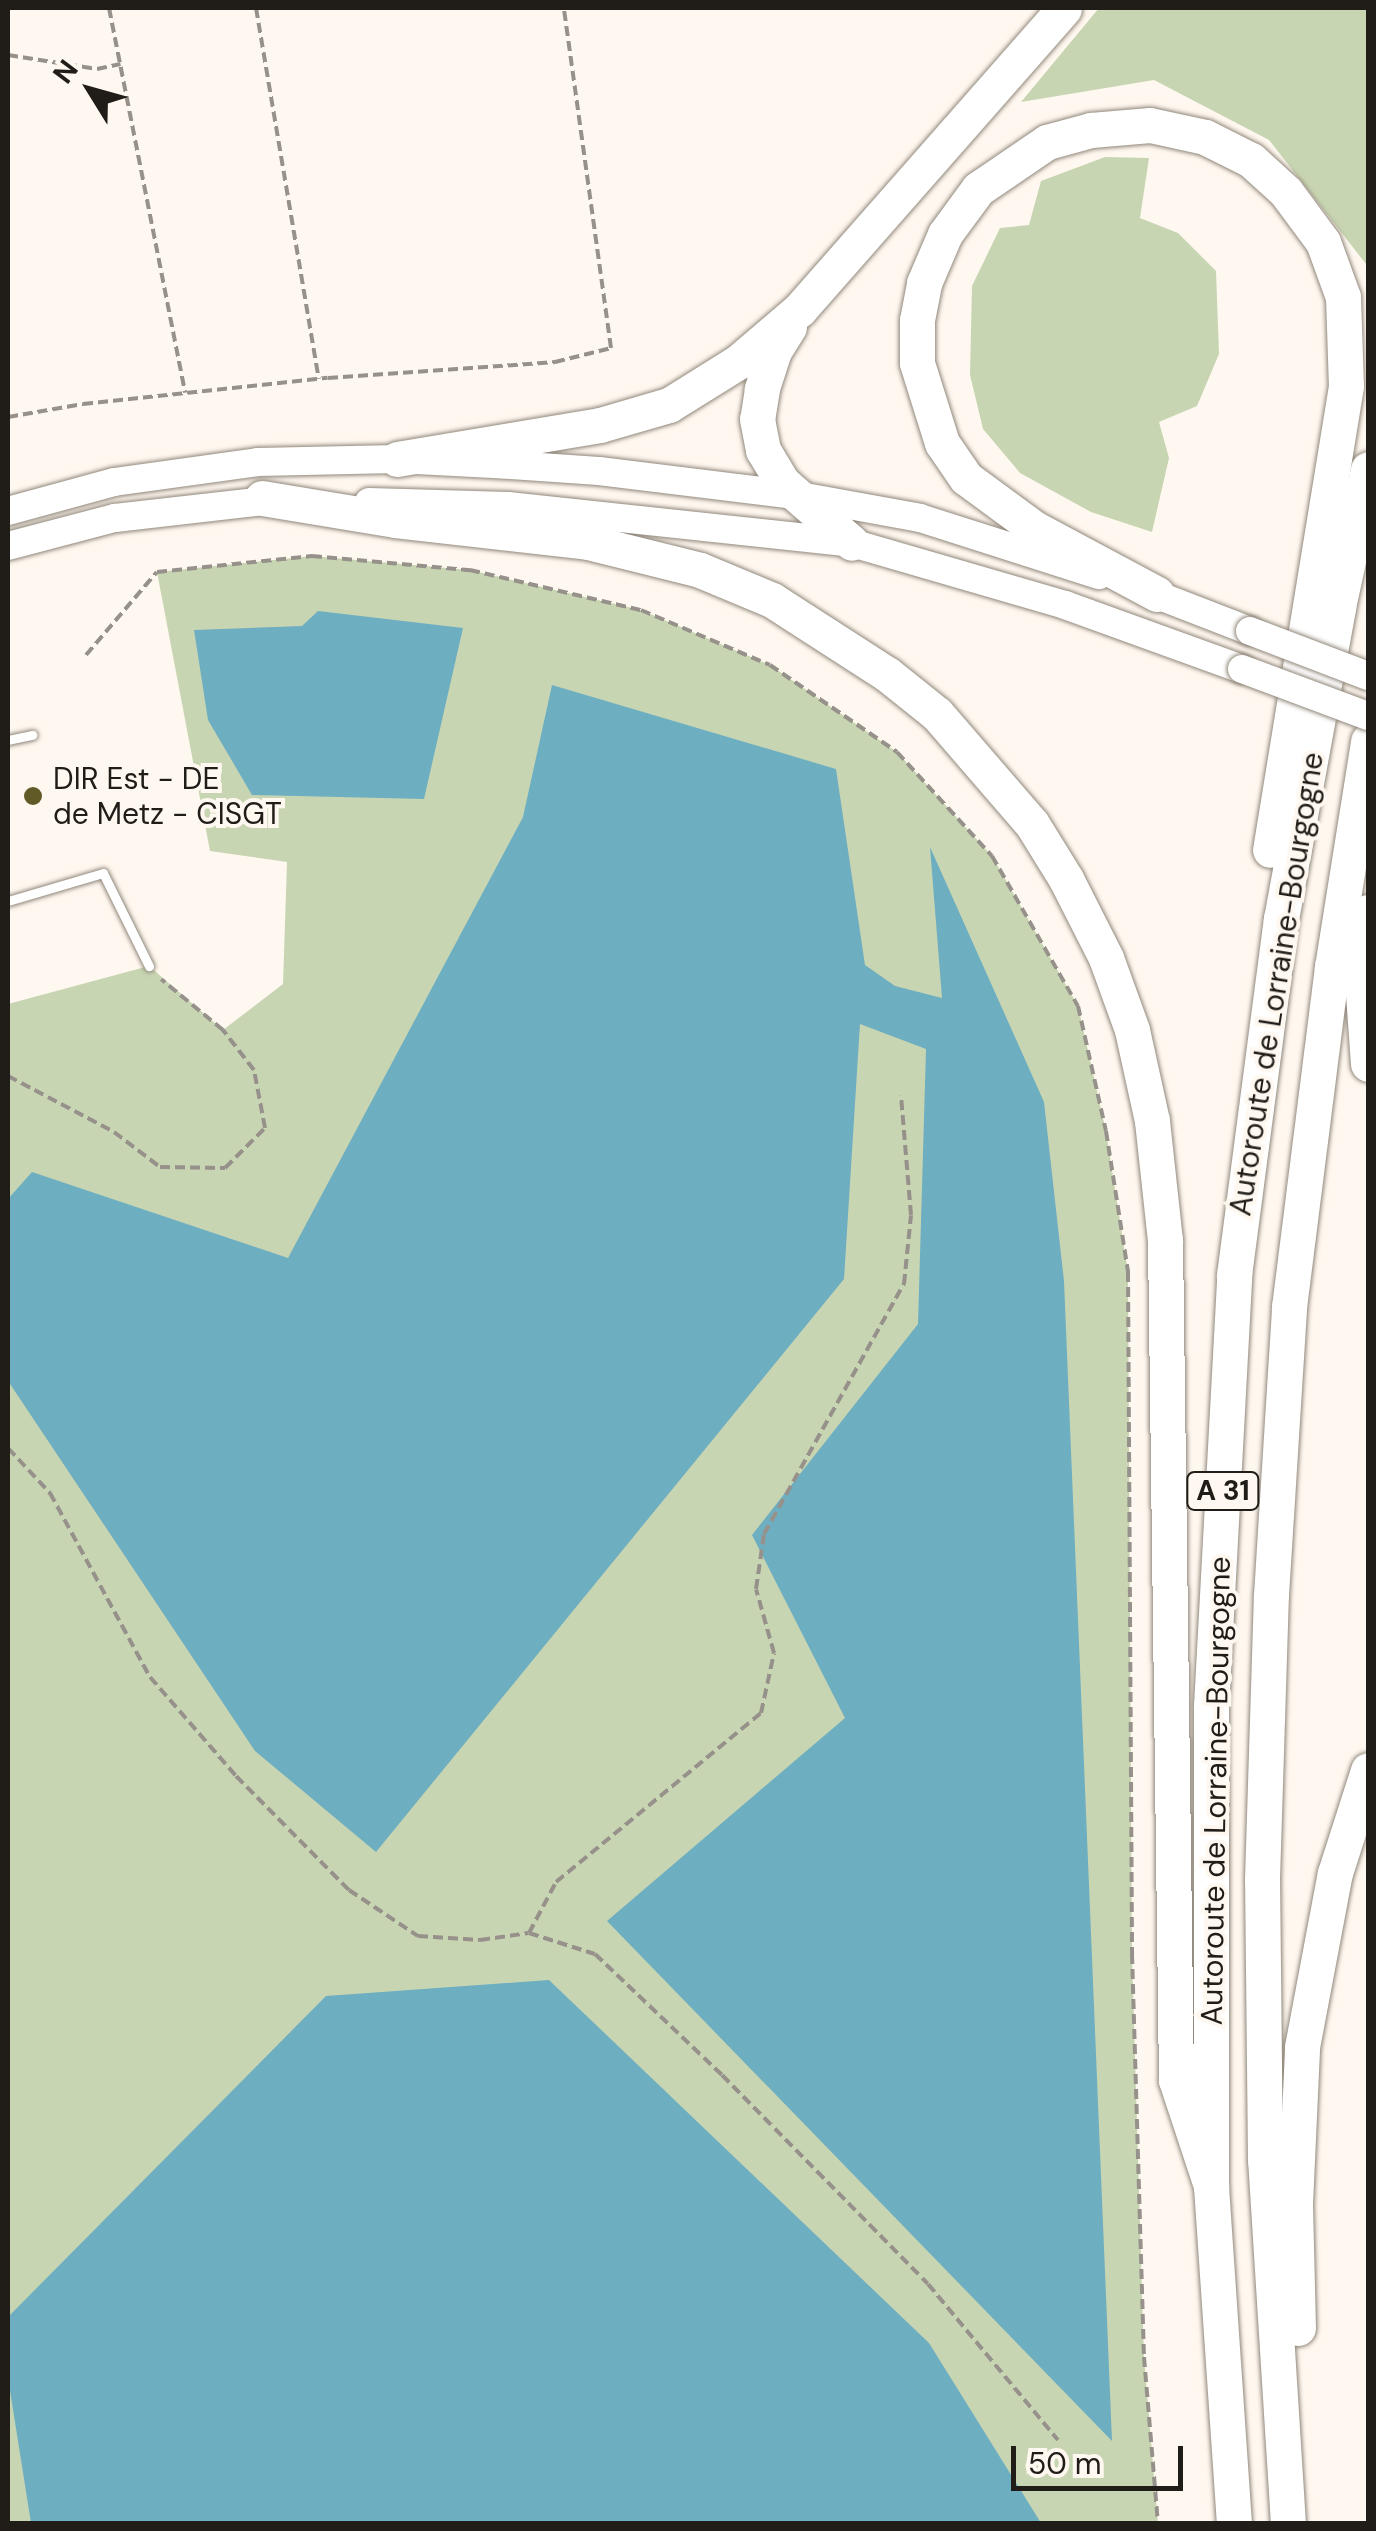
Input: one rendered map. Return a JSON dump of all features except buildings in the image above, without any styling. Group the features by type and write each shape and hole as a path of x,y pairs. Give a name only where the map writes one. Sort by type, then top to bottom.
{"highway":[{"path":"397,459 600,425 668,405 738,362 800,309 1064,8"},
{"path":"1157,594 1034,528 966,478 942,444 917,363 917,320 924,284 945,234 978,189 1047,142 1091,130 1150,126 1205,138 1251,160 1286,192 1322,242 1343,297 1346,386 1248,988 1234,1275"},
{"path":"800,309 774,350 757,419 763,450 794,495 852,543"},
{"name":"Autoroute de Lorraine-Bourgogne","path":"1234,2524 1211,2186 1211,1706 1234,1275 1281,920 1338,607 1368,469"},
{"path":"262,498 588,542 700,570 772,600 888,674 938,714 1032,824 1066,879 1106,958 1132,1030 1152,1122 1164,1240 1176,2080 1211,2186"},
{"name":"Autoroute de Lorraine-Bourgogne","path":"1290,2524 1264,2160 1266,1720 1290,1308 1364,802 1368,740"},
{"path":"1368,912 1362,980 1368,1064"},
{"path":"1290,2524 1302,2046 1336,1873 1368,1770"}],"main road":[{"path":"8,494 258,462 397,459 599,471 794,495 920,518 1157,594 1368,676"},
{"path":"8,511 114,482"},
{"path":"8,546 115,518 262,498 508,506 852,543 1066,604 1368,716"}],"lane":[{"path":"8,740 32,735"},
{"path":"8,900 103,873 148,966"}],"path":[{"path":"109,8 185,393"},
{"path":"256,8 320,379"},
{"path":"8,418 83,404 320,379 555,362 611,348 564,8"},
{"path":"8,55 97,69 120,64"},
{"path":"86,655 157,572 312,556 470,570 641,610 770,665 897,752 992,856 1078,1006 1106,1131 1128,1272 1132,1954 1144,2358 1158,2524"},
{"path":"8,1076 114,1132 160,1167 224,1168 266,1128 254,1070 223,1030 148,966"},
{"path":"528,1934 556,1882 761,1713 774,1652 756,1589 764,1534 904,1284 911,1215 902,1095"},
{"path":"8,1448 50,1493 150,1677 236,1776 350,1890 418,1936 480,1940 528,1934 595,1954 722,2075 928,2284 1058,2440"}],"green space":[{"path":"1099,8 1368,8 1366,264 1269,140 1154,80 1021,102"},
{"path":"1105,157 1149,158 1140,218 1178,233 1216,271 1219,354 1197,406 1159,422 1169,458 1152,532 1091,512 1020,473 983,429 970,375 972,286 1000,228 1029,225 1041,181"},
{"path":"312,556 470,570 641,610 770,665 897,752 992,856 1078,1006 1106,1131 1128,1272 1132,1954 1144,2357 1158,2523 8,2524 8,1004 149,966 223,1030 283,984 287,862 210,851 157,572"}],"water":[{"path":"318,611 463,628 424,799 252,795 208,720 194,630 302,626"},
{"path":"552,685 836,769 865,965 895,986 942,998 930,847 1044,1102 1064,1281 1112,2441 607,1921 845,1718 752,1535 918,1324 926,1049 860,1024 844,1279 376,1852 255,1751 8,1381 8,1199 32,1172 288,1258 523,817"},
{"path":"549,1980 929,2343 1041,2523 31,2523 8,2378 8,2317 326,1996"}],"place":[{"name":"DIR Est - DE de Metz - CISGT","path":"33,796"}]}
